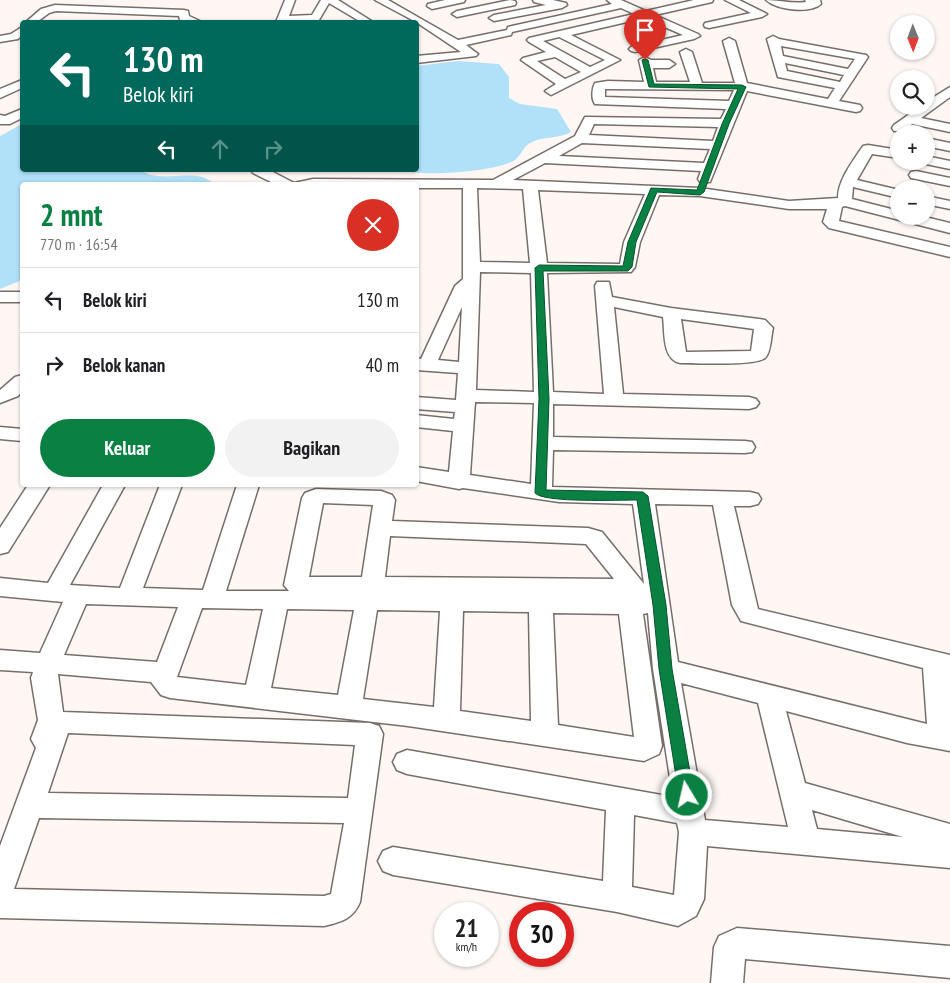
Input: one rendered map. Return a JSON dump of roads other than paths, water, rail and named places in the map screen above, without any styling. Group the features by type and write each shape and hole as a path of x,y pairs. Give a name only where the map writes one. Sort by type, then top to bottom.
{"street":[{"path":"107,0 165,5 184,13 184,18 190,20"},
{"path":"281,20 290,0"},
{"path":"292,20 315,18 326,0"},
{"path":"330,0 361,20"},
{"path":"380,0 416,20 460,0"},
{"path":"457,14 523,0"},
{"path":"538,0 567,3 604,24"},
{"path":"456,44 582,13 617,2 644,0"},
{"path":"589,71 533,40 708,0"},
{"path":"720,30 709,25 762,14 730,0"},
{"path":"771,0 791,6 816,4 816,2 810,0"},
{"path":"617,2 694,36 635,49"},
{"path":"494,18 567,3"},
{"path":"34,20 45,11 55,8 165,5"},
{"path":"149,20 165,5"},
{"path":"419,22 472,54 422,59"},
{"path":"437,32 454,28"},
{"path":"0,39 14,37 20,32"},
{"path":"551,90 614,60 561,34"},
{"path":"490,37 502,44"},
{"path":"832,102 852,73 862,57 774,40 782,74 843,86"},
{"path":"700,192 742,87 729,42"},
{"path":"686,52 697,86"},
{"path":"556,53 527,60 564,84"},
{"path":"778,58 852,73"},
{"path":"652,86 646,62 669,64"},
{"path":"0,94 20,85"},
{"path":"734,105 599,101 599,86 742,87 832,102 856,108"},
{"path":"935,102 950,91"},
{"path":"935,104 950,107"},
{"path":"0,119 5,121 20,114"},
{"path":"907,125 919,115"},
{"path":"580,139 590,120 726,124"},
{"path":"935,128 950,128"},
{"path":"496,184 539,159 580,139 718,145"},
{"path":"935,144 950,147"},
{"path":"890,153 868,149 848,182 831,222 834,225 950,252"},
{"path":"539,159 709,167"},
{"path":"935,163 950,165"},
{"path":"914,180 919,170"},
{"path":"262,172 282,182"},
{"path":"916,175 950,182"},
{"path":"348,182 379,177 470,183 700,192 789,205 840,203 890,214"},
{"path":"303,180 319,182"},
{"path":"848,182 890,192"},
{"path":"460,482 466,410 472,274 470,183"},
{"path":"530,185 539,268 544,399 541,493"},
{"path":"610,301 627,267 632,242 654,190"},
{"path":"935,202 950,205"},
{"path":"935,224 950,228"},
{"path":"468,368 422,364 463,286 472,274 539,268 625,269"},
{"path":"601,269 610,301 614,400"},
{"path":"0,297 20,296"},
{"path":"610,301 671,313 763,326 759,354 750,357 680,358 677,354 671,313"},
{"path":"0,397 11,392 20,382"},
{"path":"419,420 466,410 544,399 749,403"},
{"path":"419,403 466,410"},
{"path":"0,434 20,435"},
{"path":"542,443 745,447"},
{"path":"419,475 559,495 750,500"},
{"path":"0,546 38,487"},
{"path":"0,855 51,720 44,678 66,593 113,487"},
{"path":"128,596 170,487"},
{"path":"164,677 202,599 247,487"},
{"path":"349,707 370,593 385,504 381,498 316,496 313,498 296,585 370,593 452,602 541,603 643,600"},
{"path":"0,660 158,672 164,677 166,684 170,688 349,707 446,722 545,734 644,750 649,746 643,600 643,496"},
{"path":"666,669 907,732 945,739 942,664 749,615 744,605 722,499"},
{"path":"380,528 588,536 594,538 643,600 666,669 691,822 689,899 685,906 678,911 617,898 393,861"},
{"path":"0,586 66,593 202,599 277,600 370,593 643,600"},
{"path":"257,696 277,600"},
{"path":"446,722 452,602"},
{"path":"541,603 545,734"},
{"path":"769,696 806,842"},
{"path":"0,888 58,724 66,722 366,732 370,734 360,812 345,902 337,908 324,911 0,903"},
{"path":"407,762 620,801 691,822 806,842 950,854"},
{"path":"793,792 950,836"},
{"path":"617,898 620,801"},
{"path":"30,805 360,812"},
{"path":"727,983 730,947 737,943 950,962"}],"water":[{"path":"458,61 499,64 509,77 509,98 520,104 557,109 571,132 530,143 515,160 492,168 442,173 412,172 419,172 419,66"},
{"path":"20,125 20,172 144,172 156,176 198,176 211,182 20,182 20,281 0,289 0,136"}]}
